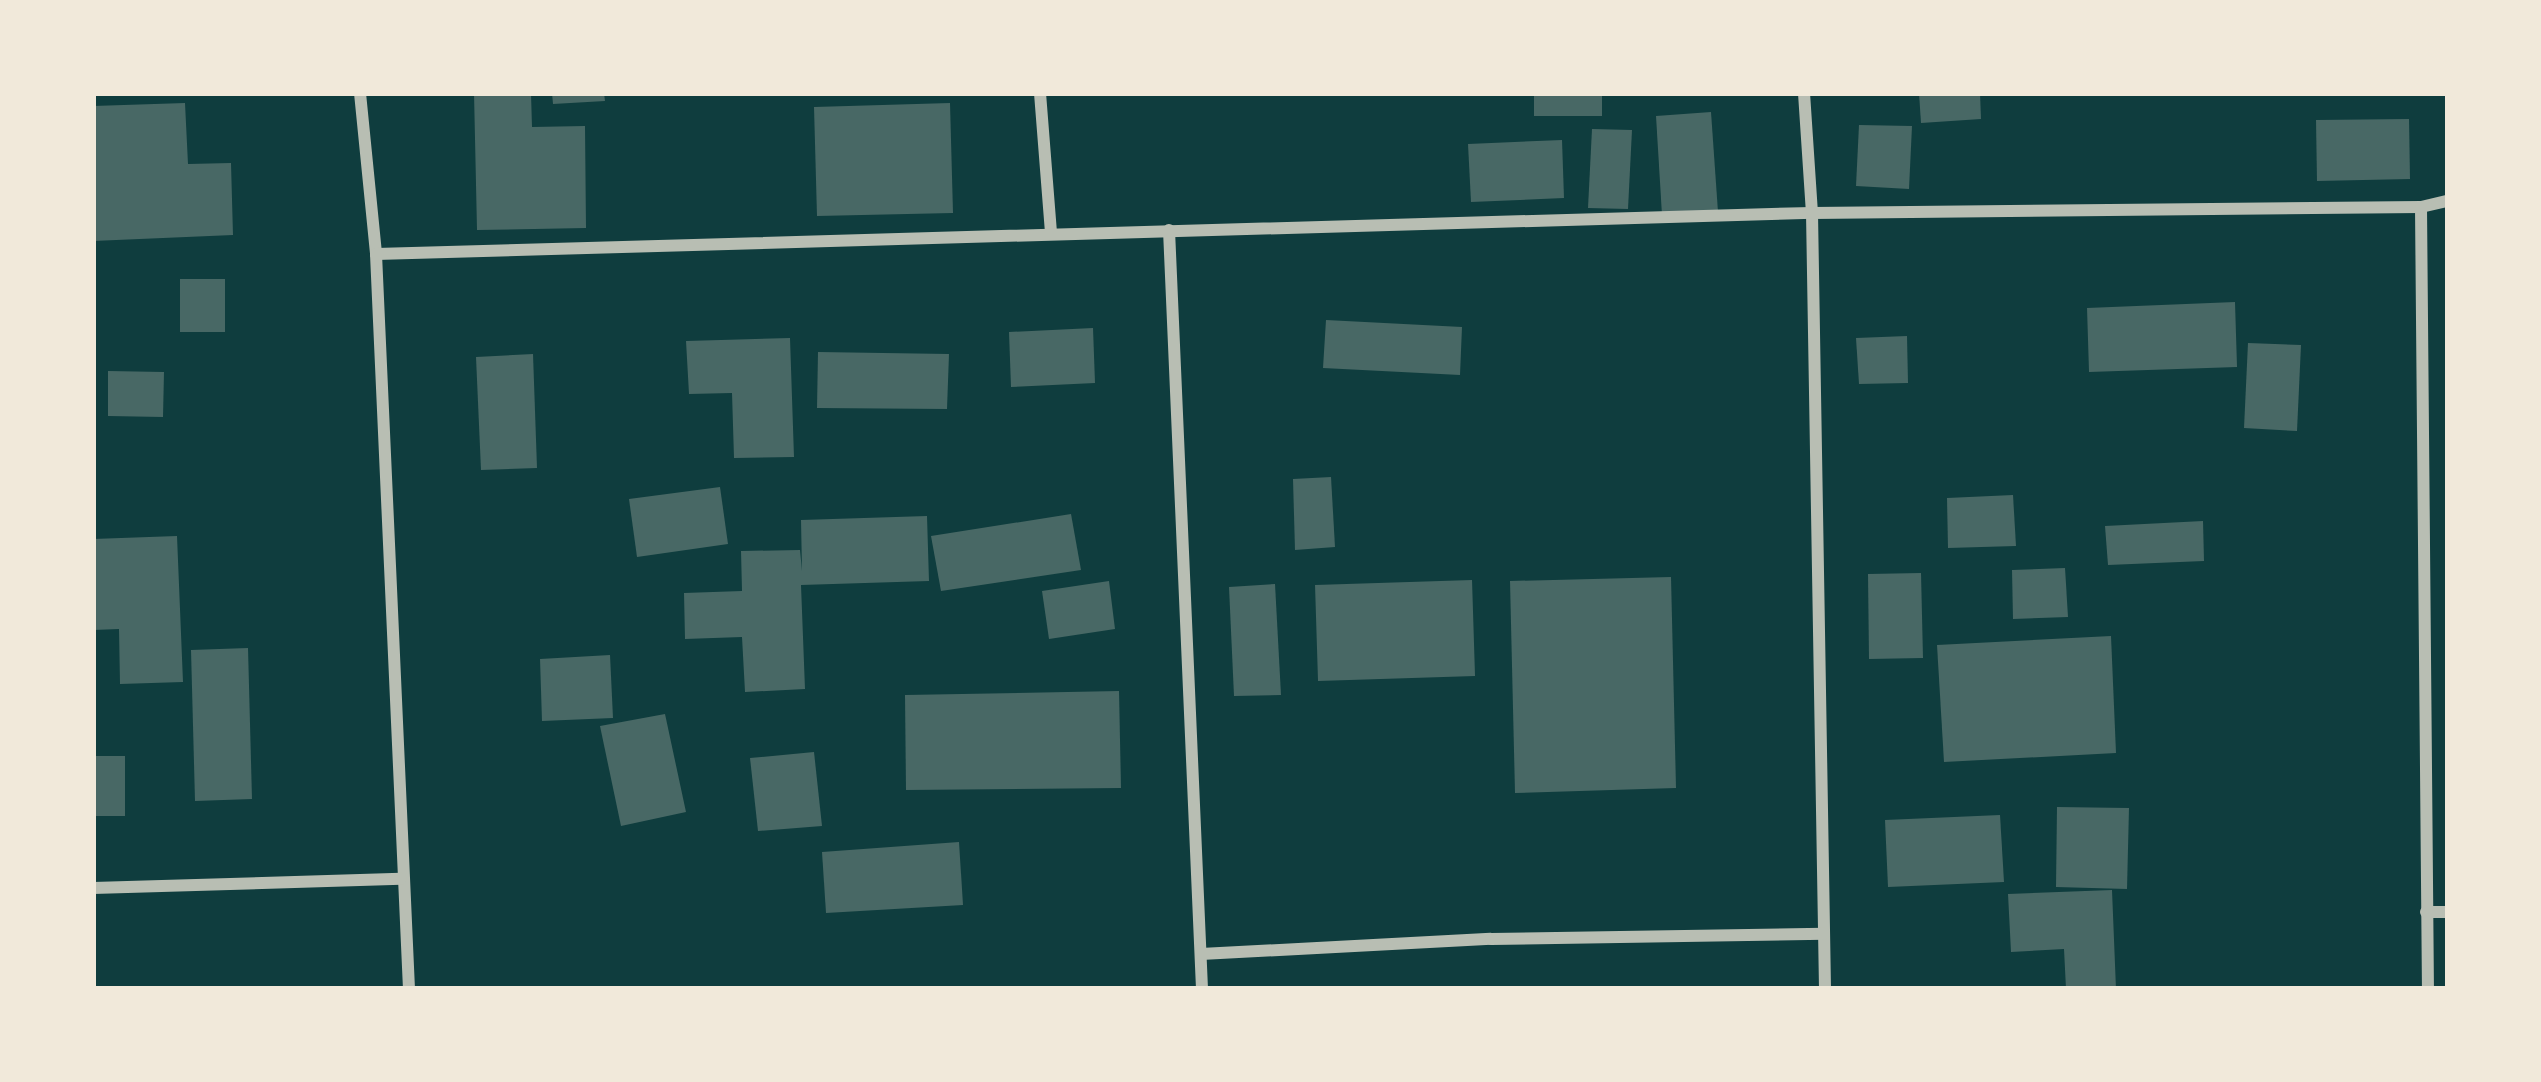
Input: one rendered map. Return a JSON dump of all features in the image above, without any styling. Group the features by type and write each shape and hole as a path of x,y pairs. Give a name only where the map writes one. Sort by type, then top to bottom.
{"street":[{"path":"360,93 376,254 409,989"},
{"path":"1040,93 1051,234"},
{"path":"1804,93 1812,213 1826,989"},
{"path":"376,254 1812,213 2421,207 2448,201"},
{"path":"2421,207 2428,989"},
{"path":"1168,230 1202,989"},
{"path":"93,888 401,879"},
{"path":"2426,912 2448,912"},
{"path":"1201,954 1491,939 1824,934"}],"building":[{"path":"474,93 531,93 532,127 585,126 586,228 477,230"},
{"path":"552,93 604,93 605,101 553,104"},
{"path":"1534,93 1602,93 1602,116 1534,116"},
{"path":"1919,93 1980,93 1981,119 1921,123"},
{"path":"185,103 188,164 231,163 233,235 93,241 93,106"},
{"path":"950,103 953,213 817,216 814,107"},
{"path":"1711,112 1718,212 1662,215 1656,116"},
{"path":"2409,119 2410,179 2317,181 2316,120"},
{"path":"1859,125 1912,126 1909,189 1856,186"},
{"path":"1592,129 1632,130 1628,209 1588,208"},
{"path":"1562,140 1564,198 1471,202 1468,144"},
{"path":"180,279 225,279 225,332 180,332"},
{"path":"2235,302 2237,367 2089,372 2087,308"},
{"path":"1326,320 1462,327 1460,375 1323,368"},
{"path":"1093,328 1095,383 1011,387 1009,332"},
{"path":"1907,336 1908,383 1859,384 1856,338"},
{"path":"790,338 794,457 734,458 732,393 689,394 686,341"},
{"path":"2248,343 2301,345 2297,431 2244,428"},
{"path":"818,352 949,354 947,409 817,408"},
{"path":"533,354 537,468 481,470 476,357"},
{"path":"108,371 164,372 163,417 108,416"},
{"path":"1331,477 1335,547 1295,550 1293,479"},
{"path":"720,487 728,544 637,557 629,499"},
{"path":"2013,495 2016,546 1948,548 1947,498"},
{"path":"1071,514 1081,570 941,591 931,536"},
{"path":"927,516 929,581 801,585 805,689 745,692 742,637 685,639 684,593 742,591 741,551 800,550 802,571 801,520"},
{"path":"2203,521 2204,561 2108,565 2105,526"},
{"path":"177,536 183,682 120,684 119,629 93,630 93,539"},
{"path":"2065,568 2068,617 2013,619 2012,570"},
{"path":"1921,573 1923,658 1869,659 1868,574"},
{"path":"1671,577 1676,788 1515,793 1510,581"},
{"path":"1472,580 1475,676 1318,681 1315,585"},
{"path":"1109,581 1115,629 1049,639 1042,591"},
{"path":"1275,584 1281,695 1234,696 1229,587"},
{"path":"2111,636 2116,753 1944,762 1937,645"},
{"path":"248,648 252,799 195,801 191,650"},
{"path":"610,655 613,718 542,721 540,659"},
{"path":"1119,691 1121,788 906,790 905,695"},
{"path":"665,714 686,812 621,826 600,726"},
{"path":"814,752 822,826 758,831 750,758"},
{"path":"93,756 125,756 125,816 93,816"},
{"path":"2057,807 2129,808 2127,889 2056,887"},
{"path":"2000,815 2004,882 1888,887 1885,820"},
{"path":"959,842 963,905 826,913 822,852"},
{"path":"2112,890 2116,989 2066,989 2064,949 2011,952 2008,894"}]}
